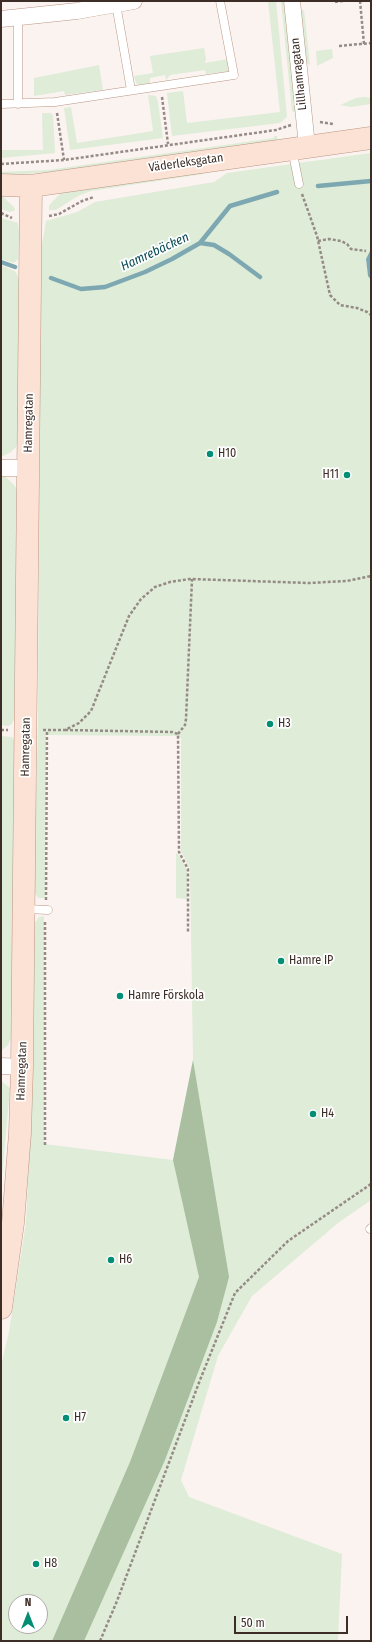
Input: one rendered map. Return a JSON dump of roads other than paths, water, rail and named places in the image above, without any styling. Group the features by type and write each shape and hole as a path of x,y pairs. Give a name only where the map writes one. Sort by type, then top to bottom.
{"street":[{"path":"1,18 76,6 116,4 134,1"},
{"name":"Lillhamragatan","path":"292,1 304,124 300,147"},
{"name":"Väderleksgatan","path":"1,185 30,186 371,138"},
{"name":"Hamregatan","path":"1,1308 13,1223 22,1067 24,909 37,730 28,468 30,186"},
{"path":"1,468 28,468"},
{"path":"1,1066 22,1067"}],"lane":[{"path":"1,104 55,102 234,76 220,1"},
{"path":"116,4 131,90"},
{"path":"18,16 18,104"},
{"path":"299,184 300,147"},
{"path":"24,909 47,910"}],"water":[{"path":"371,249 371,280 368,276 366,259"}],"waterway":[{"name":"Hamrebäcken","path":"318,186 371,181"},
{"name":"Hamrebäcken","path":"51,278 81,289 105,287 145,272 200,243 230,206 277,192"},
{"path":"200,243 214,245 260,277"},
{"name":"Hamrebäcken","path":"1,262 15,267"}],"place":[{"name":"H10","path":"210,454"},
{"name":"H11","path":"347,475"},
{"name":"H3","path":"270,724"},
{"name":"Hamre IP","path":"281,961"},
{"name":"Hamre Förskola","path":"120,996"},
{"name":"H4","path":"313,1114"},
{"name":"H6","path":"111,1260"},
{"name":"H7","path":"66,1418"},
{"name":"H8","path":"36,1564"}]}
